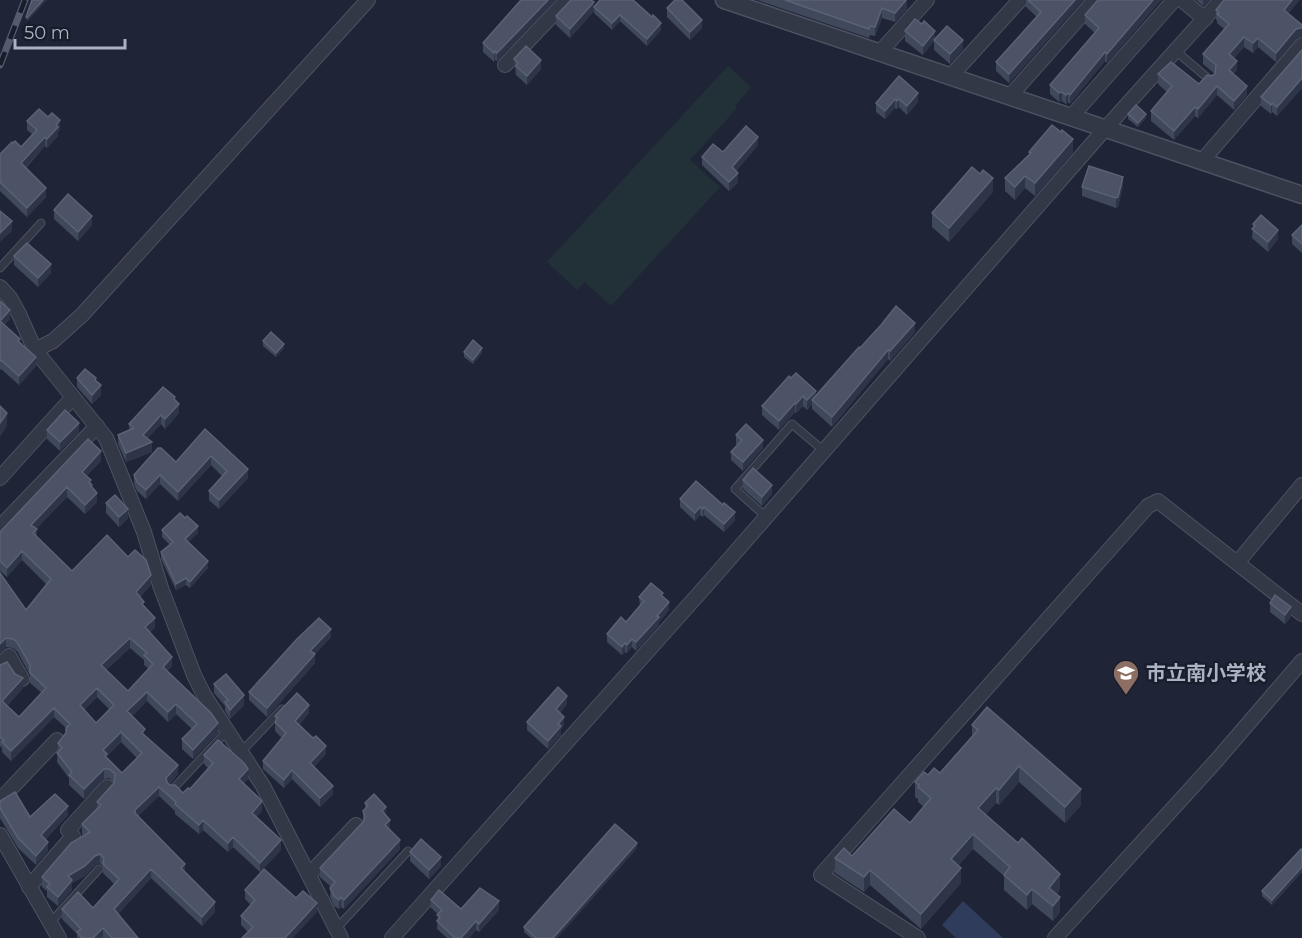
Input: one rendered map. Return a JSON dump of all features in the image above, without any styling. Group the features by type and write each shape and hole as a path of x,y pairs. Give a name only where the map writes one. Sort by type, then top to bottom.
{"street":[{"path":"35,350 53,341 82,315 368,0"},
{"path":"505,65 567,0"},
{"path":"724,0 1302,195"},
{"path":"880,52 927,0"},
{"path":"950,77 1020,0"},
{"path":"1010,96 1095,0"},
{"path":"1071,117 1174,0"},
{"path":"1182,0 1205,19"},
{"path":"392,938 1221,0"},
{"path":"1202,160 1302,45"},
{"path":"0,287 10,297 35,350 106,438 144,532 185,655 204,695 263,786 339,933"},
{"path":"0,478 73,397"},
{"path":"0,528 97,426"},
{"path":"1238,562 1302,485"},
{"path":"918,938 821,875 1148,506 1158,501 1302,614"},
{"path":"0,666 9,656 22,679"},
{"path":"1055,938 1216,761 1302,661"},
{"path":"0,800 57,740"},
{"path":"29,887 73,836 68,830 107,787"},
{"path":"309,875 356,825"},
{"path":"1,839 59,938"}],"lane":[{"path":"1177,52 1209,80"},
{"path":"0,268 40,223"},
{"path":"766,517 735,489 792,424 824,451"},
{"path":"242,751 291,699"},
{"path":"172,790 227,731"},
{"path":"339,933 408,851"},
{"path":"50,923 99,869"}],"shaded area":[{"path":"728,66 751,87 735,106 737,108 690,160 720,187 611,306 585,282 577,290 547,262"}],"water":[{"path":"963,901 1003,938 956,938 942,925"}],"building":[{"path":"32,0 43,0 27,18 26,17"},
{"path":"521,0 548,0 497,53 495,51 494,53 483,43"},
{"path":"571,0 594,2 570,29 556,16"},
{"path":"600,0 633,0 661,23 647,39 620,15 612,23 594,7"},
{"path":"675,0 682,0 702,20 690,32 667,8"},
{"path":"785,0 906,0 895,13 882,8 875,27 870,26 869,29"},
{"path":"1028,0 1075,0 1009,74 996,62 1041,12"},
{"path":"1098,0 1153,0 1107,54 1105,52 1070,95 1059,93 1050,85 1099,28 1085,15"},
{"path":"1224,0 1292,0 1284,10 1302,25 1302,28 1296,29 1276,53 1258,38 1253,43 1244,37 1229,54 1237,61 1229,70 1247,86 1234,101 1217,86 1198,109 1195,107 1174,131 1151,111 1172,86 1158,74 1171,62 1199,84 1207,75 1215,74 1216,65 1203,54 1229,24 1217,14 1219,13 1216,10"},
{"path":"915,19 922,24 924,21 935,31 923,46 905,31"},
{"path":"947,26 963,40 950,54 934,40"},
{"path":"526,46 541,60 527,76 516,66 518,63 514,59"},
{"path":"1302,50 1302,78 1277,107 1272,103 1271,105 1261,97"},
{"path":"899,76 918,93 907,106 899,99 897,101 895,99 885,111 876,103"},
{"path":"1136,105 1146,114 1138,123 1128,114"},
{"path":"39,109 48,117 52,113 60,120 56,125 58,127 47,139 45,137 21,163 46,188 27,208 0,182 0,154 15,141 21,147 37,130 27,121"},
{"path":"1052,125 1073,139 1035,183 1025,176 1015,187 1005,178 1031,153 1029,152"},
{"path":"746,126 758,137 732,167 738,173 729,182 702,157 713,144 723,152"},
{"path":"1089,166 1123,177 1118,197 1082,187"},
{"path":"972,167 980,174 983,170 993,178 949,228 932,213"},
{"path":"68,194 92,216 78,232 54,210"},
{"path":"0,211 12,221 0,233"},
{"path":"1261,215 1278,230 1268,242 1252,229 1255,226 1253,224"},
{"path":"1302,225 1302,244 1292,235"},
{"path":"27,243 51,264 38,278 14,256"},
{"path":"0,301 10,310 0,321"},
{"path":"896,306 915,323 890,351 888,350 832,417 812,400"},
{"path":"0,321 36,357 19,376 0,361"},
{"path":"271,332 284,344 276,353 263,341"},
{"path":"473,340 482,348 473,360 464,352"},
{"path":"85,369 101,385 92,395 77,378"},
{"path":"796,373 816,391 807,400 803,396 779,421 762,406 789,376 791,378"},
{"path":"163,387 175,397 174,399 179,404 165,419 161,415 143,435 152,442 126,453 118,435 134,428 129,424"},
{"path":"0,406 7,413 0,423"},
{"path":"65,410 79,423 60,442 47,430"},
{"path":"746,424 763,440 743,462 731,452 742,440 736,435"},
{"path":"205,429 248,469 219,500 209,491 227,471 211,456 178,492 160,475 146,490 137,482 134,475 158,448 161,448 176,462"},
{"path":"88,439 101,451 82,472 91,480 89,482 97,493 85,505 67,487 31,525 37,529 33,533 72,571 107,535 128,557 135,550 146,560 151,575 136,592 144,602 142,604 155,618 145,627 172,657 163,667 211,713 218,723 193,750 182,739 197,724 176,704 168,712 147,692 127,711 145,729 142,733 178,765 166,778 169,785 175,785 183,793 188,788 190,789 213,763 204,755 218,740 248,769 239,779 262,801 252,813 281,840 260,863 233,837 228,843 203,820 199,825 159,787 135,810 135,813 185,864 181,868 215,902 202,917 151,869 114,909 138,938 112,938 103,928 93,938 82,938 77,932 81,929 62,909 78,892 93,908 119,879 103,864 104,858 100,854 68,876 72,880 58,897 47,887 50,884 42,877 71,843 90,832 82,824 101,805 97,802 114,783 115,774 109,769 104,769 84,789 69,775 72,772 57,753 62,748 58,743 70,724 54,708 11,751 2,742 4,740 0,737 0,665 7,662 15,674 23,678 2,701 19,717 46,688 30,673 30,665 17,642 6,638 0,644 0,573 26,610 51,579 22,551 7,568 0,561 0,532","holes":["130,638 147,653 144,655 153,664 128,691 101,665","97,688 114,705 96,723 80,705","121,732 142,753 122,773 105,756 107,754 103,750"]},
{"path":"753,468 772,485 762,497 743,480"},
{"path":"696,481 723,505 724,503 735,512 724,524 704,507 703,509 700,507 695,513 680,499"},
{"path":"115,495 128,509 119,517 106,503"},
{"path":"180,513 198,526 185,539 208,561 190,582 186,578 176,584 161,552 173,542 162,530"},
{"path":"651,583 663,593 661,595 669,602 657,616 659,617 636,642 632,639 622,647 607,634 621,617 626,622 644,601 639,597"},
{"path":"1275,595 1291,607 1285,615 1270,603"},
{"path":"319,618 331,629 310,651 315,654 267,708 249,692"},
{"path":"226,674 244,695 230,710 225,702 228,700 214,684"},
{"path":"558,687 567,696 556,709 564,717 558,724 561,726 548,741 527,722"},
{"path":"297,693 309,705 295,721 313,738 316,736 326,746 310,763 333,786 320,798 292,770 284,780 263,761 286,733 275,722 278,718 275,716"},
{"path":"987,707 1081,789 1065,807 1019,766 999,790 996,788 978,808 1018,843 1022,838 1060,874 1049,888 1060,897 1053,906 1032,889 1027,895 1004,875 1010,867 973,834 951,859 961,868 921,914 870,870 864,877 835,858 844,848 852,856 894,809 910,823 931,798 915,782 924,772 928,775 934,768 940,773 978,730 972,725"},
{"path":"15,792 30,817 55,794 68,806 41,835 48,842 36,856 18,838 0,808 0,801"},
{"path":"374,794 386,807 382,811 390,820 385,825 400,840 344,900 341,897 339,900 330,888 335,882 320,868 363,822 365,817 363,811 368,806 365,803"},
{"path":"615,824 637,843 553,938 536,938 524,927"},
{"path":"421,839 441,857 429,870 410,852"},
{"path":"1301,849 1302,867 1272,900 1262,891"},
{"path":"264,869 296,898 303,891 317,903 285,938 242,938 253,927 241,916 255,900 245,890"},
{"path":"480,888 499,901 479,924 476,921 461,938 455,938 437,921 440,917 437,915 442,910 431,900 439,890 461,909"}],"railway":[{"path":"0,65 25,0"}],"place":[{"name":"市立南小学校","path":"1126,696"}]}
